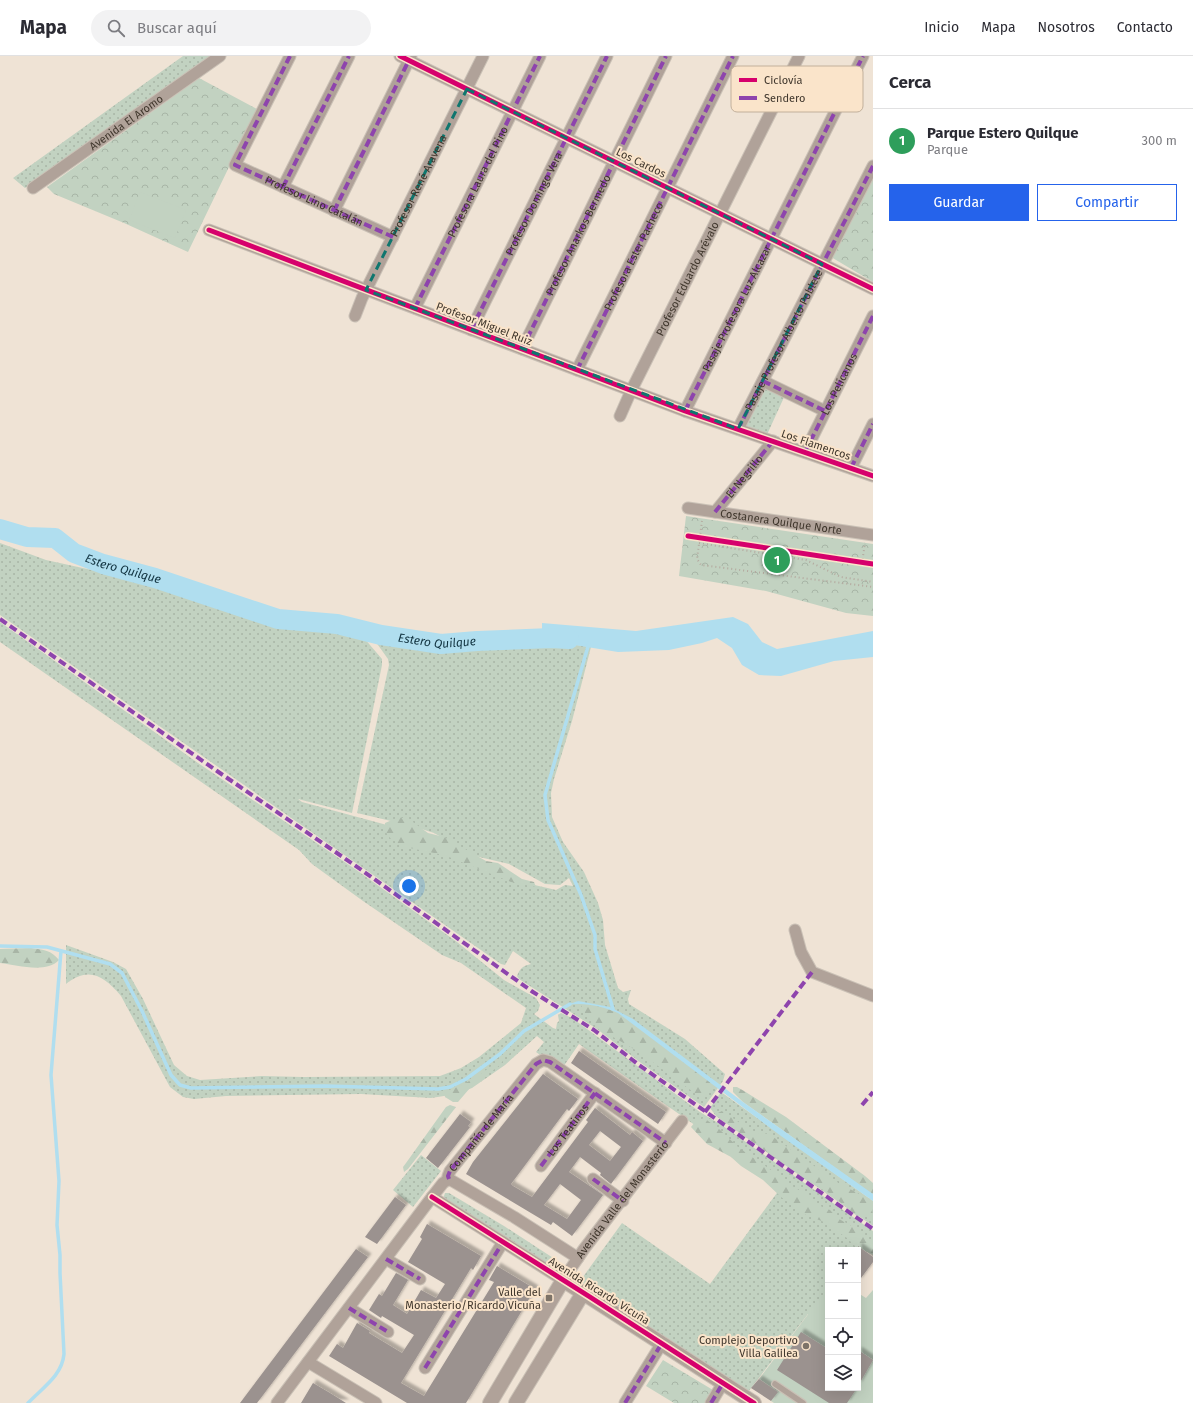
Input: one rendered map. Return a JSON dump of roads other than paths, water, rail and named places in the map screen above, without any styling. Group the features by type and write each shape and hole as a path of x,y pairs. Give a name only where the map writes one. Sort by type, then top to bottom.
{"street":[{"name":"Avenida El Aromo","path":"33,188 220,56"},
{"name":"Profesor Lino Catalán","path":"290,56 234,165 393,237"},
{"path":"283,187 349,56"},
{"name":"Profesor René Aravena","path":"355,316 366,290 483,56"},
{"name":"Profesora Laura del Pino","path":"415,308 540,56"},
{"name":"Profesor Domingo Vera","path":"471,330 607,56"},
{"name":"Profesor Anarkos Bermedo","path":"522,349 666,56"},
{"name":"Profesora Ester Pacheco","path":"577,370 733,56"},
{"name":"Profesor Eduardo Arévalo","path":"794,66 799,56"},
{"name":"Pasaje Profesora Luz Alcazar","path":"858,66 863,56"},
{"path":"334,211 406,57"},
{"name":"Los Cardos","path":"406,57 513,112 873,289"},
{"name":"Profesor Eduardo Arévalo","path":"620,416 631,391 771,112"},
{"name":"Pasaje Profesora Luz Alcazar","path":"685,411 835,112"},
{"name":"Pasaje Profesor Alberto Poblete","path":"738,429 873,166"},
{"name":"Profesor Miguel Ruiz","path":"209,230 631,391 752,434"},
{"name":"Los Pelícanos","path":"805,452 873,316"},
{"path":"763,381 826,411"},
{"path":"851,468 873,424"},
{"name":"Los Flamencos","path":"752,434 873,476"},
{"name":"El Negrillo","path":"715,512 773,441"},
{"name":"Costanera Quilque Norte","path":"688,508 870,535"},
{"path":"795,930 801,952 812,972 873,996"},
{"name":"Compañía de María","path":"277,1403 432,1197 443,1183 450,1179 448,1176 450,1171 538,1062 543,1060 550,1062 666,1143"},
{"name":"Los Teatinos","path":"540,1166 595,1094"},
{"name":"Avenida Valle del Monasterio","path":"490,1403 563,1280 682,1121"},
{"name":"Avenida Ricardo Vicuña","path":"450,1179 514,1217 578,1258"},
{"path":"593,1179 622,1201"},
{"name":"Avenida Ricardo Vicuña","path":"432,1197 754,1403"},
{"path":"425,1368 503,1242"},
{"path":"386,1259 420,1279"},
{"path":"516,1403 583,1293"},
{"path":"349,1308 388,1332"},
{"path":"625,1403 662,1343"},
{"path":"308,1362 376,1403"},
{"path":"711,1403 723,1383"}],"lane":[{"path":"774,1384 803,1403"}],"water":[{"path":"733,617 748,624 762,642 777,649 873,631 873,657 834,661 781,676 759,675 742,665 732,648 717,638 702,643 669,650 618,652 562,643 542,643 542,623 636,631"},
{"path":"578,1001 610,1007 633,1019 743,1102 873,1194 873,1201 781,1136 618,1013 593,1005 567,1005"}],"waterway":[{"name":"Estero Quilque","path":"0,529 27,537 55,538 74,553 103,564 155,578 278,619 337,624 381,635 441,644 551,638 569,639"},
{"path":"589,643 545,795 548,820 581,895 595,935 595,949 613,1009"},
{"path":"0,946 47,947 110,964 122,973 142,1011 171,1075 180,1085 191,1088 325,1086 438,1089 450,1087 466,1079 500,1054 524,1031 570,1004"},
{"path":"28,1403 45,1387 60,1369 64,1354 60,1255 57,1225 59,1181 51,1075 61,951"}],"place":[{"name":"Parque Estero Quilque","path":"777,560"},
{"name":"Valle del Monasterio/Ricardo Vicuña","path":"549,1298"},
{"name":"Complejo Deportivo Villa Galilea","path":"806,1346"}]}
